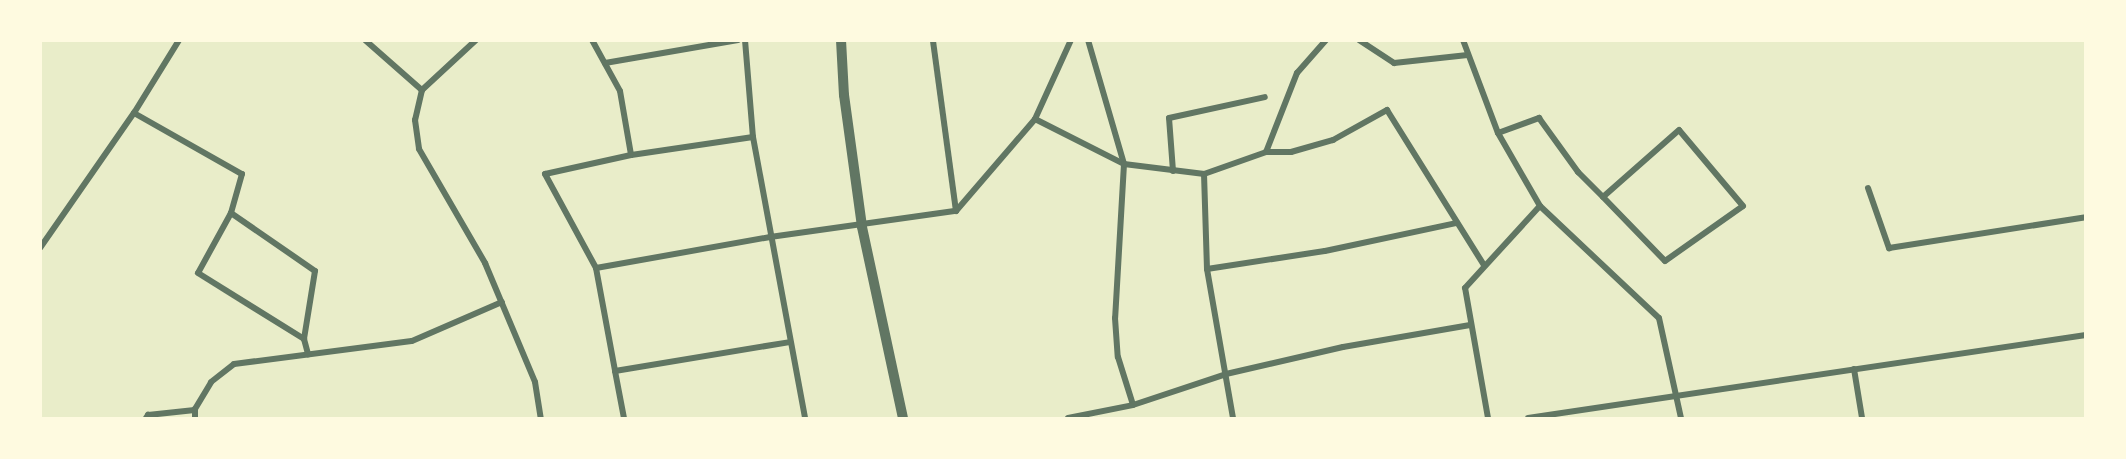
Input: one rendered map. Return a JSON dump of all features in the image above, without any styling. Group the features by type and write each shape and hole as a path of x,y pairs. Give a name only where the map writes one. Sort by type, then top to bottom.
{"street":[{"path":"40,248 134,113 179,40"},
{"path":"365,40 422,90"},
{"path":"476,40 422,90 415,120 419,149 485,263 535,382 541,418"},
{"path":"592,40 620,92 631,155"},
{"path":"605,63 738,40"},
{"path":"745,40 753,137 770,237 806,418"},
{"path":"841,40 844,95 862,227 903,418"},
{"path":"933,40 956,211"},
{"path":"596,268 770,237 862,227 956,211 1035,119 1071,40"},
{"path":"1089,40 1124,164 1115,318 1118,357 1132,405"},
{"path":"1266,152 1297,73 1326,40"},
{"path":"1359,40 1394,63 1468,55"},
{"path":"1462,40 1498,133 1540,206 1659,318 1681,418"},
{"path":"1173,171 1169,118 1265,97"},
{"path":"1035,119 1124,164 1203,174 1266,152 1291,152 1333,140 1387,110 1484,265"},
{"path":"134,113 242,174 231,213 198,273 304,339"},
{"path":"1498,133 1539,118 1578,172 1602,197 1665,261 1743,206 1679,130 1602,197"},
{"path":"624,418 596,268 545,174 631,155 753,137"},
{"path":"1203,174 1207,269 1233,418"},
{"path":"1868,188 1889,248 2085,217"},
{"path":"1488,418 1464,288 1540,206"},
{"path":"231,213 315,271 304,339 308,354"},
{"path":"1207,269 1325,251 1457,223"},
{"path":"195,418 195,410 211,382 234,364 412,341 502,302"},
{"path":"1068,418 1132,405 1226,374 1343,347 1470,325"},
{"path":"1528,418 2085,335"},
{"path":"615,371 790,342"},
{"path":"1854,369 1862,418"},
{"path":"146,418 195,410"}]}
